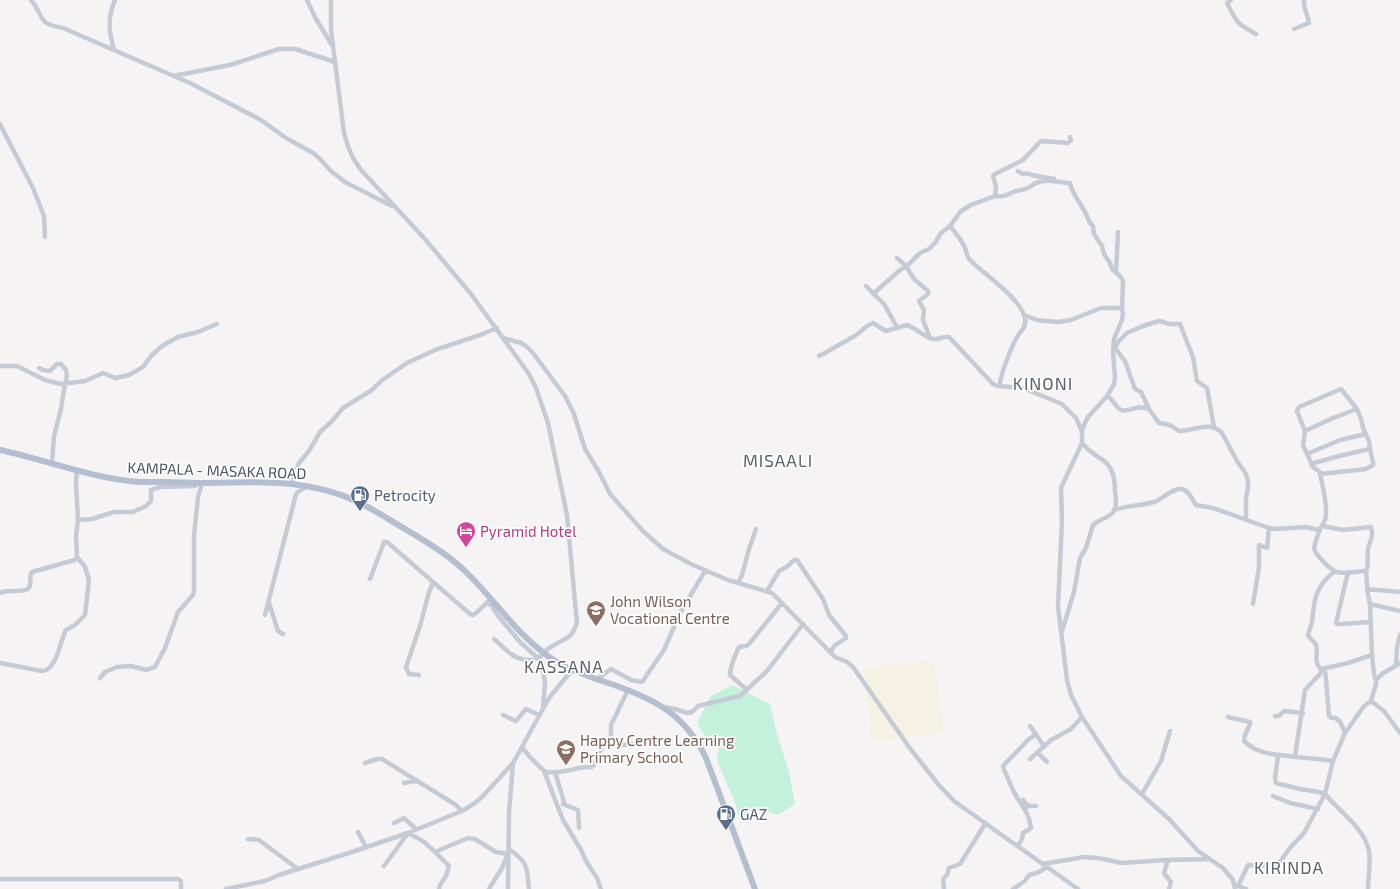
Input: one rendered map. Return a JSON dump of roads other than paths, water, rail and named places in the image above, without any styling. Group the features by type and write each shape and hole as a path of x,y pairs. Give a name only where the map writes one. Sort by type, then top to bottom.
{"main road":[{"name":"KAMPALA - MASAKA ROAD","path":"0,450 107,478 128,481 201,484 292,483 325,490 358,502 447,555 463,569 489,601 541,655 596,680 628,690 663,707 685,725 700,746 716,781 754,889"}],"street":[{"path":"31,0 42,20 47,24 63,28 204,90 261,120 286,138 316,155 331,171 345,182 395,208"},
{"path":"114,50 110,36 109,20 115,0"},
{"path":"307,0 316,19 333,46"},
{"path":"331,0 331,30 344,133 353,158 361,170 449,267 497,328 529,374 542,403 554,447 567,515 577,623 572,634 568,638 550,647 541,655 528,660 513,656 494,639"},
{"path":"1232,0 1226,1 1239,25 1256,34"},
{"path":"1294,29 1309,22 1303,5 1304,0"},
{"path":"172,76 230,66 279,49 295,49 335,62"},
{"path":"0,124 33,188 44,216 45,237"},
{"path":"995,196 996,187 993,176 995,174 1023,160 1036,145 1042,141 1068,142 1071,140 1070,137"},
{"path":"1018,171 1023,174 1028,173 1037,177 1048,177 1054,179 1055,181"},
{"path":"1030,187 1037,177"},
{"path":"873,294 920,253 929,249 941,233 950,226 955,218 971,205 995,196 1006,196 1030,187 1039,181 1070,183 1077,201 1085,210 1089,222 1093,226 1094,234 1102,246 1104,254 1112,269 1123,281 1122,320 1114,339 1114,384 1107,396 1088,417 1082,431 1082,443 1061,488 1062,521 1058,606 1063,657 1069,689 1082,717 1121,776 1169,819 1198,851 1223,868 1233,880 1236,887"},
{"path":"950,226 963,244 971,261 1002,287 1024,314 1025,324 1013,346 1001,378 1000,386"},
{"path":"1116,272 1118,232"},
{"path":"897,258 906,266 914,279 928,291 928,294 919,301 924,310 924,320 930,338"},
{"path":"866,286 884,304 897,327"},
{"path":"1024,314 1037,320 1056,322 1072,320 1102,308 1122,310"},
{"path":"1114,350 1118,342 1127,333 1142,326 1156,322 1180,324 1193,357 1197,381 1207,388 1214,427"},
{"path":"820,356 845,342 863,328 873,323 886,331 907,325 930,338 949,338 993,384 1023,388 1062,404 1076,418 1082,431"},
{"path":"0,366 17,366 56,384 85,381 103,373 118,378 129,375 143,367 151,356 162,346 178,337 198,332 217,324"},
{"path":"292,483 299,462 309,451 320,432 343,408 372,390 381,381 407,363 435,350 497,328"},
{"path":"503,338 526,346 566,396 574,414 585,449 610,494 643,531 663,549 705,571 772,593 835,657 847,662 853,667 909,747 938,784 954,801 1078,889"},
{"path":"1114,350 1125,361 1135,389 1141,392 1149,409 1159,423 1170,425 1179,430 1214,427 1222,433 1246,474 1248,488 1246,498 1246,519"},
{"path":"39,368 50,371 57,364 61,364 66,370 67,376 62,409 54,436 52,463"},
{"path":"1320,474 1369,468 1373,465 1370,440 1366,434 1357,409 1342,390 1339,389 1298,408 1297,413 1305,431 1303,443 1307,454 1314,469 1319,470 1326,516 1314,545 1314,551 1334,572"},
{"path":"1107,396 1112,399 1116,406 1121,410 1128,411 1136,408 1149,409"},
{"path":"1305,431 1357,409"},
{"path":"1307,454 1340,440 1366,434"},
{"path":"1082,443 1088,451 1104,461 1109,466 1113,474 1116,503 1114,510"},
{"path":"1311,464 1370,449"},
{"path":"0,663 42,672 47,671 59,652 66,630 75,625 85,615 89,580 85,566 77,557 77,470"},
{"path":"78,520 92,519 114,512 134,512 142,509 151,501 152,490 160,487 201,484 194,536 193,595 178,612 165,648 153,668 143,670 131,666 117,667 105,672 100,678"},
{"path":"265,615 296,494 307,486"},
{"path":"1061,632 1074,592 1080,558 1086,548 1093,524 1109,515 1114,510 1122,507 1154,502 1172,491 1182,489 1188,492 1196,505 1213,508 1269,528 1277,529 1301,527 1343,530 1371,527 1372,537 1368,548 1368,565 1366,572 1370,604 1372,655 1376,680"},
{"path":"1253,604 1259,567 1259,545 1267,548 1269,528"},
{"path":"738,583 742,575 756,529"},
{"path":"370,579 382,545 384,542 387,542 471,615 476,613 489,601"},
{"path":"0,593 5,591 20,592 28,589 31,585 30,575 32,572 75,560 77,557"},
{"path":"767,591 780,571 794,560 797,560 823,598 830,615 846,636 846,638 833,647 831,652"},
{"path":"596,680 611,670 631,680 642,682 664,650 680,613 705,571"},
{"path":"1366,572 1334,572 1326,578 1319,587 1315,598 1312,613 1312,624 1308,632 1309,637 1316,646 1316,662 1319,667 1324,668 1348,663 1372,655"},
{"path":"1348,572 1336,622 1337,624 1371,622"},
{"path":"419,675 409,674 406,667 433,583"},
{"path":"1367,589 1400,592"},
{"path":"269,603 278,631 283,634"},
{"path":"746,688 730,675 734,656 739,647 749,644 782,603"},
{"path":"1370,604 1400,611"},
{"path":"663,707 687,713 692,712 698,706 740,696 746,688 767,671 803,624"},
{"path":"1236,887 1248,865 1271,866 1279,863 1304,833 1325,794 1333,761 1345,732 1364,706 1371,701 1376,680 1379,676 1398,663 1397,652 1400,634"},
{"path":"541,655 545,683 543,708"},
{"path":"1295,756 1306,690 1324,668"},
{"path":"1324,668 1329,716 1339,720 1345,732"},
{"path":"226,889 259,883 279,875 408,833 462,811 476,803 514,763 549,698 572,670"},
{"path":"628,690 611,725 611,736 616,744 623,745 644,743"},
{"path":"1371,701 1384,711 1400,733"},
{"path":"503,715 516,721 526,709 539,716"},
{"path":"1275,716 1278,716 1284,711 1303,713"},
{"path":"1030,759 1051,740 1067,732 1082,717"},
{"path":"1228,717 1250,723 1244,741 1264,753 1278,756 1295,756 1333,761"},
{"path":"1030,726 1044,746"},
{"path":"1142,794 1161,761 1170,731"},
{"path":"1026,807 1017,798 1003,766 1029,739 1036,734"},
{"path":"544,771 566,772 579,768 592,767 596,763 597,756 607,739 611,736"},
{"path":"522,747 534,762 544,771 563,820 597,878 601,889"},
{"path":"1038,752 1047,762"},
{"path":"1278,756 1275,777 1276,783 1325,794 1350,820 1366,842 1370,858 1368,889"},
{"path":"365,764 377,759 382,759 456,805 462,811"},
{"path":"508,889 509,812 514,763"},
{"path":"555,772 564,804 578,810 579,828"},
{"path":"404,783 416,781"},
{"path":"1273,796 1290,803 1318,808"},
{"path":"1018,846 1022,839 1023,832 1030,828 1029,817 1023,800"},
{"path":"1026,807 1036,806"},
{"path":"394,823 404,818 416,829"},
{"path":"944,889 943,879 947,875 949,868 960,864 985,824"},
{"path":"358,832 366,847"},
{"path":"408,833 423,841 449,866 446,876 438,889"},
{"path":"384,866 408,833"},
{"path":"435,852 468,838 475,838 496,852 508,854"},
{"path":"248,839 259,840 298,869"},
{"path":"509,849 519,855 526,863 529,889"},
{"path":"489,889 502,868 508,854"},
{"path":"1013,889 1024,881 1029,875 1037,873 1045,866 1084,858 1098,858 1122,863 1210,859"},
{"path":"1168,860 1164,873 1171,882 1169,889"},
{"path":"0,879 178,879 181,881 181,889"},
{"path":"1236,887 1246,889"}],"place":[{"name":"Petrocity","path":"360,512"},
{"name":"Pyramid Hotel","path":"466,548"},
{"name":"John Wilson Vocational Centre","path":"596,627"},
{"name":"Happy Centre Learning Primary School","path":"566,766"},
{"name":"GAZ","path":"726,831"}],"district":[{"name":"KINONI","path":"1043,383"},
{"name":"MISAALI","path":"778,460"},
{"name":"KASSANA","path":"564,666"},
{"name":"KIRINDA","path":"1289,867"}]}
